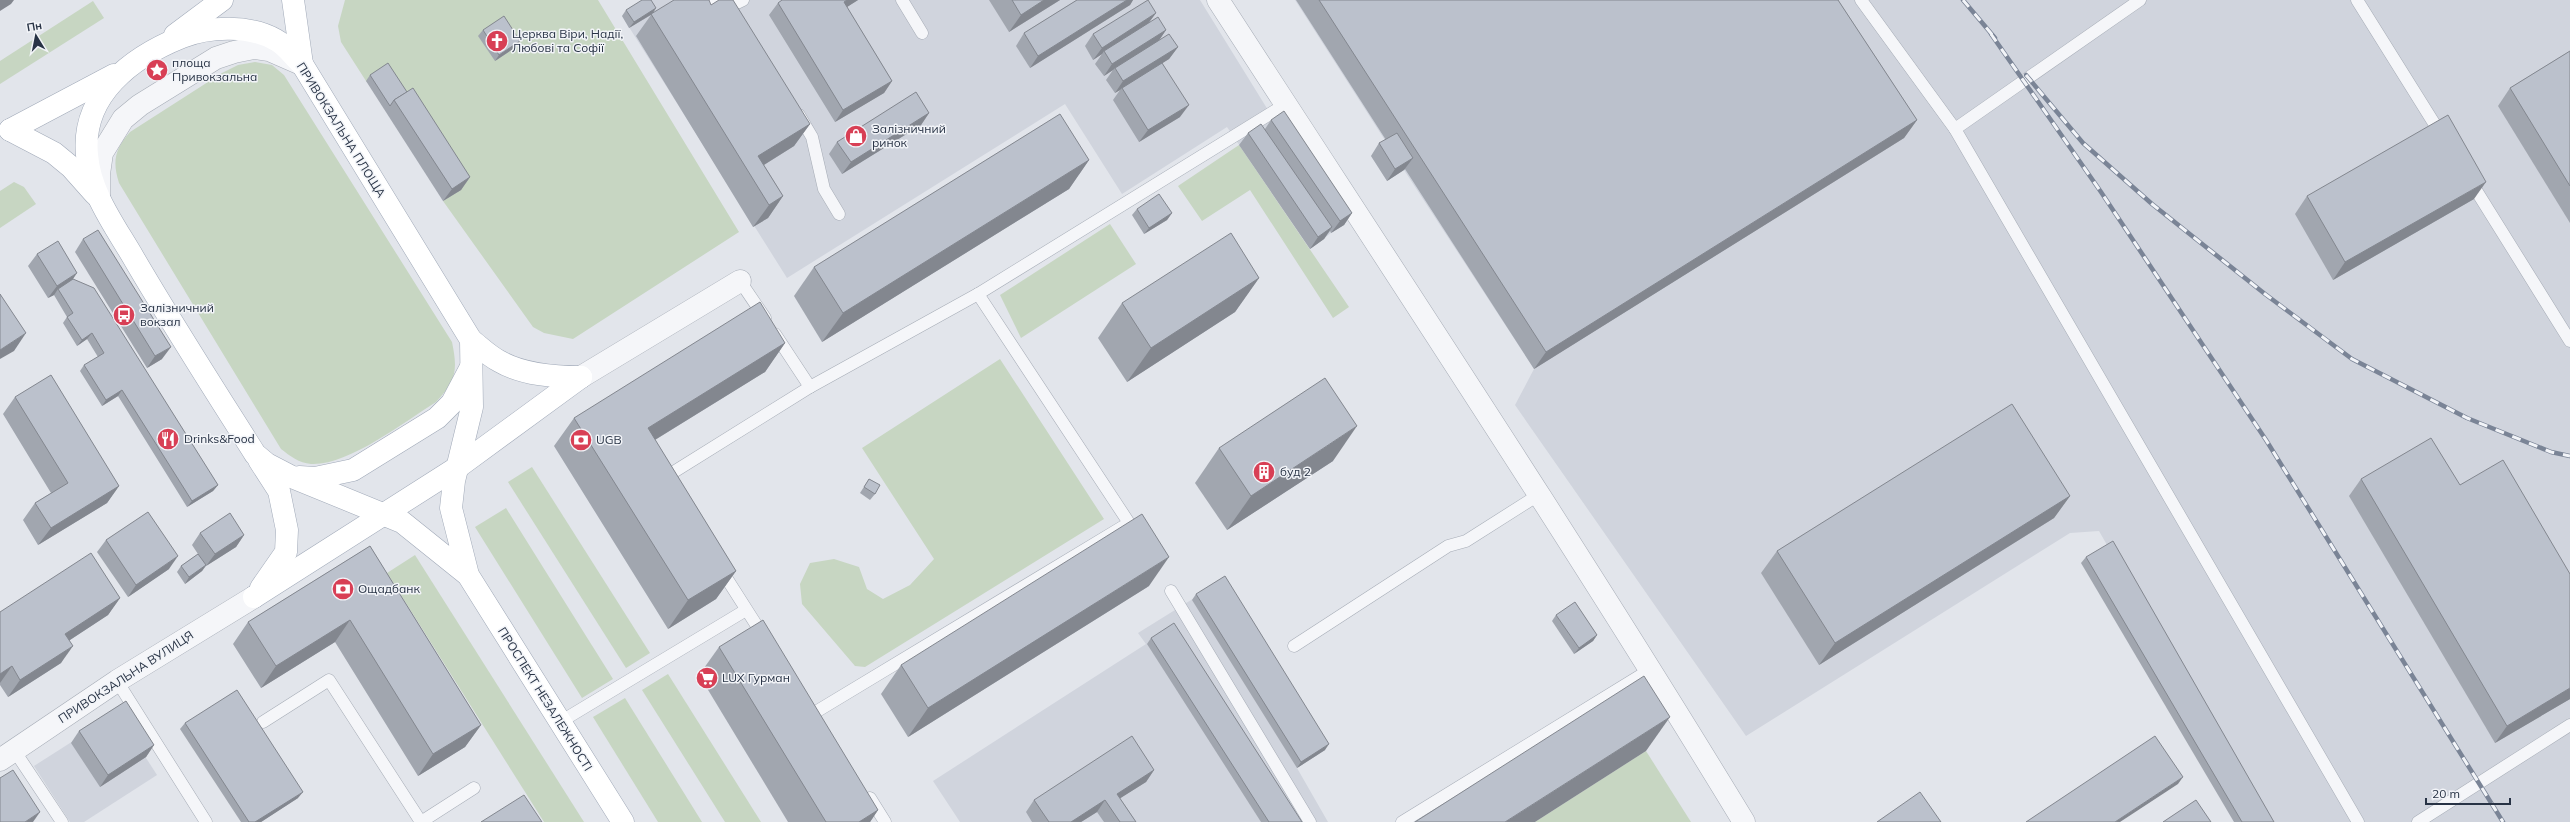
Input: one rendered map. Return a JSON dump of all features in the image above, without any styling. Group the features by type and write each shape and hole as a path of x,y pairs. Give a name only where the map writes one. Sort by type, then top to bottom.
{"main road":[{"path":"161,46 222,0"},
{"path":"293,0 302,64"},
{"name":"ПРИВОКЗАЛЬНА ПЛОЩА","path":"245,30 277,40 302,64 471,340 472,365 452,403 437,418 353,470 300,481 267,464 255,454 148,283 99,199 87,156 88,130 94,106 110,84 127,67 161,46 207,31 245,30"},
{"path":"5,129 127,67"},
{"path":"5,129 54,153 71,167 99,199"},
{"path":"471,340 498,361 517,369 544,375 581,377"},
{"name":"ПРОСПЕКТ НЕЗАЛЕЖНОСТІ","path":"472,365 472,407 454,481 451,508 468,575 623,822"},
{"path":"254,597 385,515 458,467 581,377"},
{"path":"254,597 286,552 287,530 279,491 255,454"},
{"name":"ПРОСПЕКТ НЕЗАЛЕЖНОСТІ","path":"300,481 385,515 413,530 468,575"}],"street":[{"path":"1218,0 1540,494 1651,669 1744,822"},
{"path":"99,199 99,174 102,153 123,119 140,105 216,58 234,52 254,48 269,50 302,64"},
{"path":"581,377 740,280"},
{"name":"ПРИВОКЗАЛЬНА ВУЛИЦЯ","path":"7,755 117,681 254,597"}],"lane":[{"path":"696,0 706,4 734,10 743,0"},
{"path":"902,0 922,33"},
{"path":"1861,0 1955,129 2358,822"},
{"path":"1955,129 2140,0"},
{"path":"2357,0 2449,147"},
{"path":"792,104 812,137 824,189 839,214"},
{"path":"672,491 664,478 810,387 978,294 1286,104"},
{"path":"2462,167 2570,341"},
{"path":"740,280 810,387"},
{"path":"814,713 1129,523 978,294"},
{"path":"1294,646 1448,546 1466,541 1540,494"},
{"path":"713,557 771,648"},
{"path":"1171,591 1310,822"},
{"path":"560,722 746,610"},
{"path":"1402,822 1651,669"},
{"path":"263,722 329,680 421,822 474,788"},
{"path":"117,681 206,822"},
{"path":"806,700 823,726"},
{"path":"2418,822 2570,725"},
{"path":"7,755 62,822"},
{"path":"864,790 885,822"}],"shaded area":[{"name":"Залізничний ринок","path":"648,0 1200,0 1276,123 1331,233 1310,249 1227,127 1122,194 1065,104 787,278 622,16"},
{"path":"1295,0 2570,0 2570,822 2266,822 2099,531 2070,533 1746,736 1515,405 1534,369 1404,170 1387,181 1371,156 1388,145"},
{"path":"1220,582 1325,750 1297,768 1328,822 960,822 933,781 1146,644 1138,633"},
{"path":"117,713 157,775 84,822 70,822 34,766"}],"green space":[{"path":"345,0 598,0 739,232 573,339 544,333 533,327 443,201 461,189 366,81 341,42 338,26"},
{"path":"93,1 104,18 0,84 0,61"},
{"path":"255,62 272,65 284,75 452,342 454,352 454,375 448,388 436,402 358,451 326,463 311,464 299,461 281,449 119,183 117,175 115,162 116,156 121,144 130,132 222,73 238,65"},
{"path":"1239,145 1349,307 1333,318 1250,190 1202,221 1178,186"},
{"path":"14,182 24,187 36,204 0,228 0,191"},
{"path":"1110,224 1136,264 1021,338 1000,295"},
{"path":"1000,359 1104,519 865,667 855,666 802,604 800,584 810,563 834,559 859,567 867,589 883,599 910,585 934,559 862,448"},
{"path":"532,467 650,653 626,668 508,482"},
{"path":"506,508 613,679 582,698 475,527"},
{"path":"415,555 584,822 544,822 387,573"},
{"path":"668,674 761,822 725,822 642,690"},
{"path":"625,698 702,822 658,822 593,717"},
{"path":"1646,751 1691,822 1535,822"}],"building":[{"path":"642,0 651,0 656,8 634,22 626,10"},
{"path":"674,0 709,0 711,5 719,0 733,0 810,124 758,156 783,196 769,205 651,14"},
{"path":"782,0 847,0 844,2 892,81 843,110 778,3"},
{"path":"1012,0 1044,0 1021,15"},
{"path":"1077,0 1127,0 1038,56 1024,33"},
{"path":"1148,0 1156,13 1102,48 1093,34"},
{"path":"1319,0 1838,0 1917,120 1546,352"},
{"name":"Церква Віри, Надії, Любові та Софії","path":"504,16 520,41 499,55 483,30"},
{"path":"1158,17 1166,30 1112,64 1104,51"},
{"path":"1169,34 1178,47 1123,81 1115,68"},
{"path":"2570,51 2570,186 2510,88"},
{"path":"388,63 407,92 394,100 390,106 370,75"},
{"path":"1162,63 1189,105 1148,130 1122,88"},
{"path":"413,88 470,177 452,189 394,100"},
{"path":"916,92 929,113 851,162 837,142"},
{"path":"1284,111 1352,213 1340,221 1271,120"},
{"path":"1060,114 1089,160 843,313 814,267"},
{"path":"2448,115 2486,182 2345,262 2307,196"},
{"path":"1261,124 1332,227 1318,237 1248,133"},
{"path":"1397,133 1413,158 1395,169 1379,143"},
{"path":"1159,194 1172,213 1149,228 1137,209"},
{"path":"98,230 171,347 155,356 83,239"},
{"path":"1231,233 1259,278 1151,348 1122,303"},
{"path":"58,241 77,273 57,286 37,254"},
{"path":"73,279 94,288 218,485 192,501 122,390 106,400 84,365 104,353 92,333 82,340 67,317 73,313 58,289"},
{"path":"0,294 26,333 0,350"},
{"path":"760,302 785,343 648,428 736,571 688,600 574,418"},
{"path":"51,375 119,486 51,528 35,503 68,483 15,397"},
{"path":"1325,378 1357,426 1251,496 1219,448"},
{"path":"2012,404 2070,496 1835,643 1777,551"},
{"path":"2431,438 2460,485 2503,460 2570,574 2570,688 2507,726 2361,479"},
{"path":"869,479 880,485 875,494 864,487"},
{"path":"148,512 178,556 136,585 106,540"},
{"path":"230,513 244,535 215,554 200,533"},
{"path":"1142,514 1169,557 928,708 901,665"},
{"path":"2113,541 2274,822 2242,822 2086,557"},
{"path":"370,546 481,725 433,754 350,620 276,666 248,622"},
{"path":"91,553 120,598 65,634 73,646 20,680 12,666 0,674 0,612"},
{"path":"198,554 206,565 189,577 181,566"},
{"path":"1225,576 1329,744 1301,762 1196,594"},
{"path":"1575,602 1597,635 1579,648 1556,615"},
{"path":"763,620 878,810 859,822 826,822 719,647"},
{"path":"1174,623 1302,822 1269,822 1151,638"},
{"path":"1644,676 1670,717 1505,822 1415,822"},
{"path":"237,690 303,792 255,822 249,822 185,723"},
{"path":"126,701 154,745 108,775 79,731"},
{"path":"1132,736 1154,770 1117,794 1136,822 1120,822 1105,800 1071,822 1049,822 1034,800"},
{"path":"2155,736 2183,777 2115,822 2026,822"},
{"path":"13,770 40,812 25,822 0,822 0,778"},
{"path":"1920,792 1941,822 1877,822"},
{"path":"524,795 542,822 481,822"},
{"path":"2196,800 2211,822 2163,822"}],"railway":[{"path":"1963,0 1995,38"},
{"path":"1991,34 2101,192 2266,440 2503,822"},
{"path":"2026,75 2083,143 2152,204 2265,294 2352,359 2467,418 2551,452 2570,456"}],"place":[{"name":"Церква Віри, Надії, Любові та Софії","path":"497,41"},
{"name":"площа Привокзальна","path":"157,70"},
{"name":"Залізничний ринок","path":"856,136"},
{"name":"Залізничний вокзал","path":"124,315"},
{"name":"Drinks&Food","path":"168,439"},
{"name":"UGB","path":"581,440"},
{"name":"буд 2","path":"1264,472"},
{"name":"Ощадбанк","path":"343,589"},
{"name":"LUX Гурман","path":"707,678"}]}
